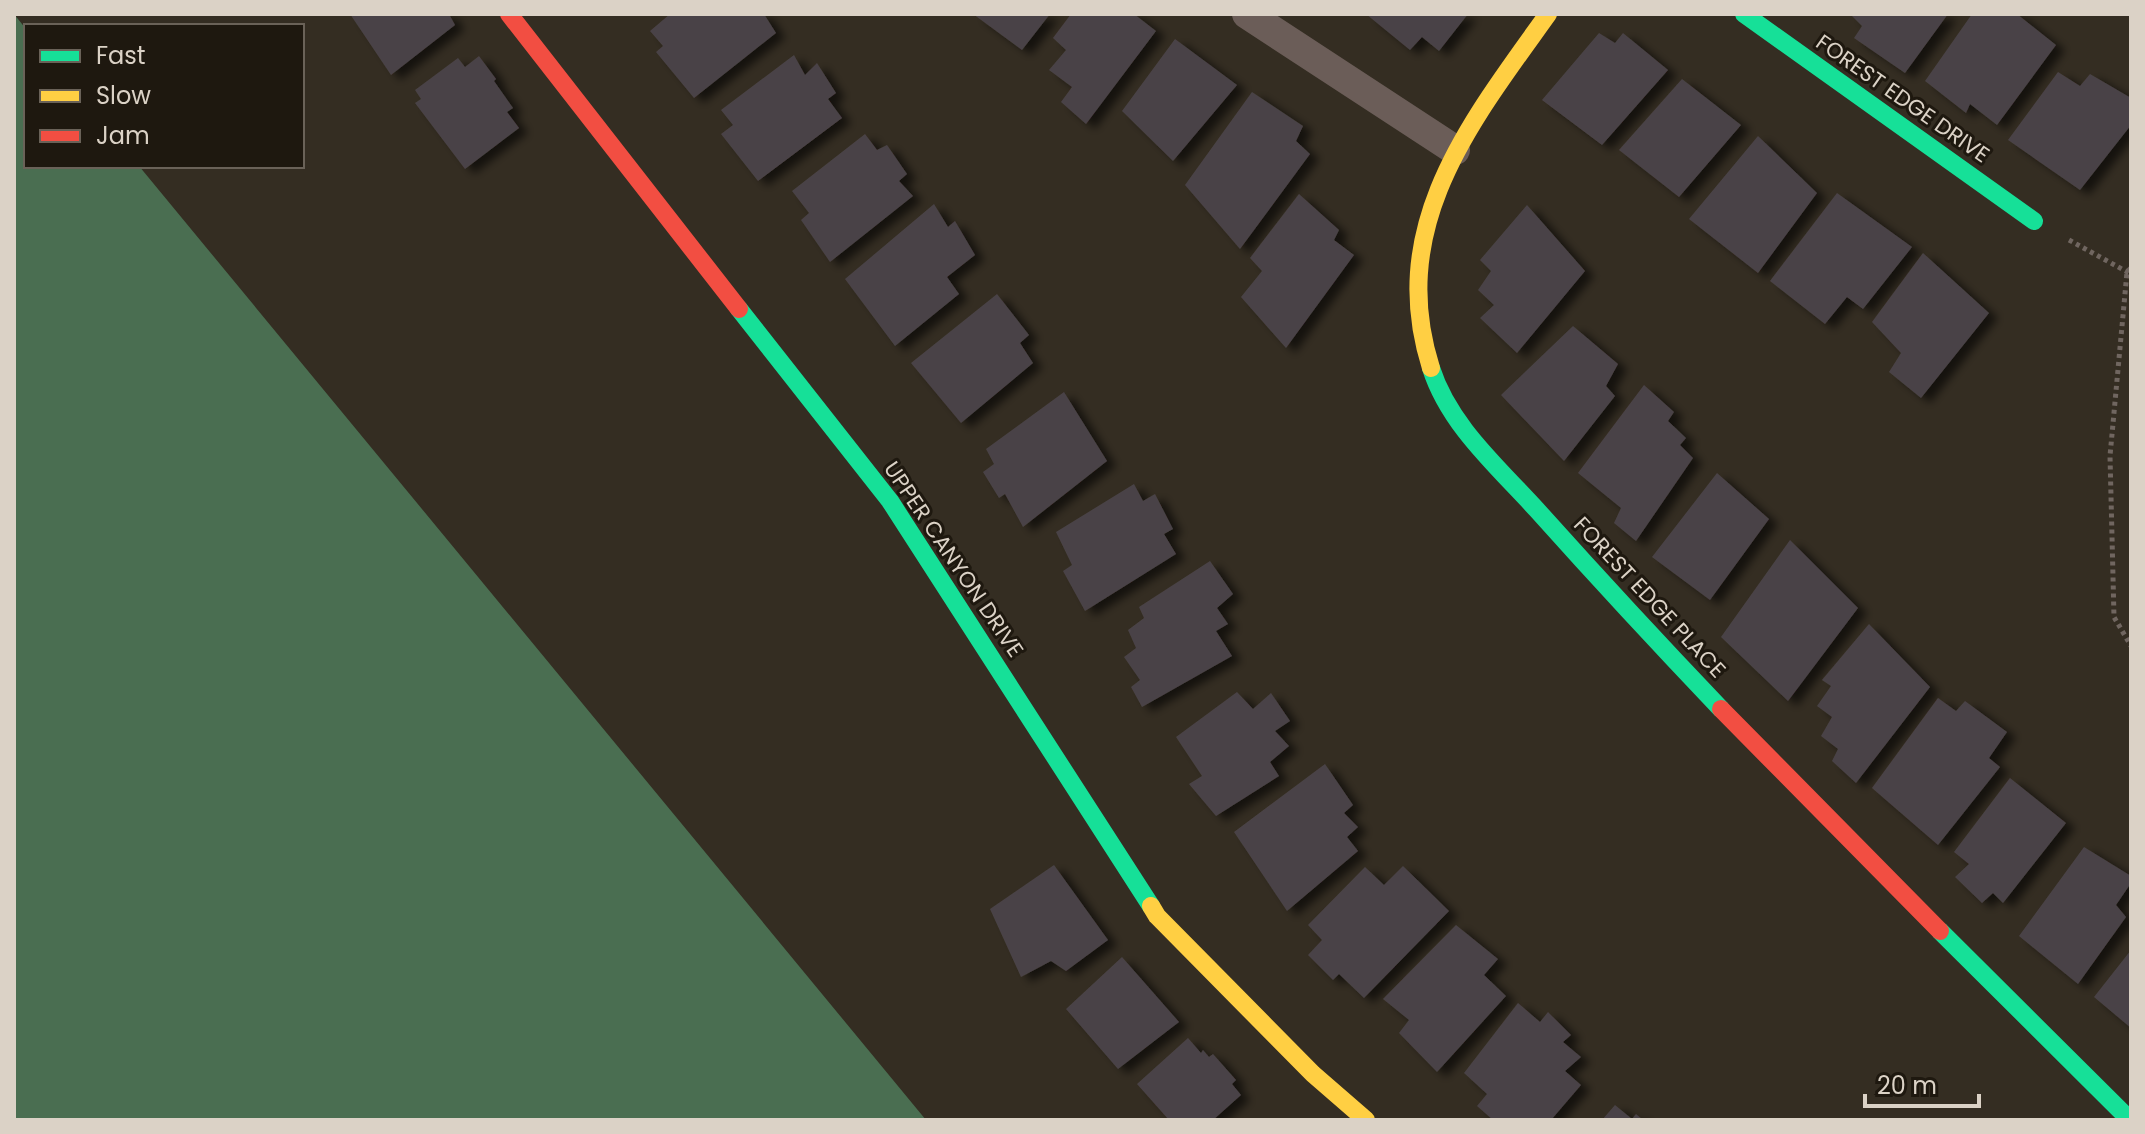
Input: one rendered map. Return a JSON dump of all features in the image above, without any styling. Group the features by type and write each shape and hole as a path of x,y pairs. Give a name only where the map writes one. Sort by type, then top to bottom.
{"street":[{"name":"UPPER CANYON DRIVE","path":"509,14 890,501 1157,916 1313,1074 1366,1120"},
{"path":"1247,14 1455,150"},
{"name":"FOREST EDGE PLACE","path":"1548,14 1455,150 1428,206 1418,257 1417,298 1435,382 1453,413 1551,526 1719,707 1826,818 2130,1120"},
{"name":"FOREST EDGE DRIVE","path":"1744,14 2034,221"}],"path":[{"path":"2034,221 2130,271 2110,456 2114,617 2131,646"}],"green space":[{"path":"14,14 24,26 24,168 141,168 926,1120 14,1120"}],"building":[{"path":"350,14 449,14 455,25 391,75"},
{"path":"670,14 764,14 776,33 694,98 656,52 663,46 650,31"},
{"path":"973,14 1050,14 1022,50"},
{"path":"1071,14 1134,14 1156,31 1086,124 1061,102 1072,87 1049,70 1066,50 1053,38"},
{"path":"1366,14 1468,14 1439,51 1422,37 1410,50"},
{"path":"1850,14 1948,14 1905,73 1854,38 1862,26"},
{"path":"1972,14 2017,14 2056,45 1997,125 1970,104 1966,113 1925,81"},
{"path":"1599,33 1615,43 1623,33 1668,70 1602,145 1542,100"},
{"path":"1175,39 1237,85 1173,161 1122,111"},
{"path":"794,55 805,75 817,63 836,93 828,99 842,118 758,181 721,134 733,125 721,110"},
{"path":"479,56 513,108 507,112 519,128 465,169 415,103 421,99 415,90 458,58 465,67"},
{"path":"2058,72 2080,86 2090,74 2131,98 2131,125 2080,190 2008,140"},
{"path":"1682,79 1741,125 1679,197 1619,150"},
{"path":"1252,92 1303,126 1296,141 1310,154 1240,249 1185,185"},
{"path":"865,134 877,150 887,145 907,174 899,181 913,196 830,262 801,220 809,213 792,191"},
{"path":"1758,136 1817,193 1758,273 1689,219"},
{"path":"1837,193 1912,247 1863,309 1847,297 1825,324 1770,281"},
{"path":"1299,194 1339,230 1334,240 1354,255 1286,348 1241,297 1262,271 1250,258"},
{"path":"934,204 948,227 955,221 975,255 947,277 959,294 895,346 845,279"},
{"path":"1527,205 1585,271 1517,353 1480,318 1494,305 1478,290 1491,271 1480,260"},
{"path":"1923,253 1989,313 1921,398 1889,372 1901,353 1872,322"},
{"path":"997,294 1029,335 1020,343 1033,363 961,423 911,363"},
{"path":"1573,326 1618,364 1606,386 1615,396 1564,461 1501,395"},
{"path":"1644,385 1674,412 1668,421 1686,438 1680,445 1693,458 1636,541 1614,523 1621,508 1578,473"},
{"path":"1064,392 1107,461 1023,527 1005,494 999,498 983,472 994,464 986,449"},
{"path":"1717,473 1769,519 1710,600 1652,557"},
{"path":"1134,484 1143,501 1155,494 1173,529 1164,534 1176,554 1085,611 1063,571 1072,565 1056,532"},
{"path":"1790,540 1858,608 1788,701 1721,637"},
{"path":"1210,561 1233,594 1217,608 1228,624 1216,631 1232,656 1142,707 1131,687 1140,680 1124,657 1136,648 1128,630 1144,618 1139,607"},
{"path":"1869,624 1930,687 1856,783 1832,761 1838,749 1821,736 1832,717 1817,706 1831,686 1822,680"},
{"path":"1237,692 1253,709 1271,693 1290,721 1275,731 1289,746 1270,762 1279,776 1216,816 1189,784 1202,776 1176,737"},
{"path":"1938,698 1956,711 1965,701 2007,732 1989,758 2000,767 1938,845 1872,788"},
{"path":"1325,764 1353,805 1344,813 1358,827 1347,837 1358,851 1287,911 1234,832"},
{"path":"2010,778 2066,823 2003,903 1993,893 1982,903 1955,877 1969,864 1954,852"},
{"path":"2084,847 2131,876 2131,883 2116,905 2126,917 2078,984 2019,936"},
{"path":"1054,865 1108,940 1066,971 1051,961 1021,977 990,909"},
{"path":"1403,866 1449,911 1364,998 1339,974 1333,980 1308,955 1322,940 1308,925 1365,867 1384,885"},
{"path":"1456,925 1498,959 1484,975 1506,996 1437,1072 1399,1033 1409,1020 1383,999"},
{"path":"2131,950 2131,1028 2094,997"},
{"path":"1122,957 1179,1022 1118,1069 1066,1009"},
{"path":"1518,1003 1540,1022 1548,1012 1571,1035 1563,1042 1581,1057 1565,1071 1581,1085 1551,1120 1493,1120 1477,1106 1487,1094 1464,1073"},
{"path":"1188,1038 1201,1053 1203,1050 1209,1057 1213,1054 1236,1080 1232,1084 1241,1095 1213,1120 1169,1120 1137,1084"},
{"path":"1615,1105 1632,1119 1636,1114 1643,1120 1602,1120"}],"traffic: fast":[{"path":"1744,14 2034,221"},
{"path":"739,309 890,501 1151,906"},
{"path":"1431,368 1450,408 1476,444 1721,709"},
{"path":"1940,931 2130,1120"}],"traffic: slow":[{"path":"1431,368 1420,316 1419,268 1428,222 1443,179 1465,136 1548,14"},
{"path":"1151,906 1157,916 1313,1074 1366,1120"}],"traffic: jam":[{"path":"509,14 739,309"},
{"path":"1721,709 1940,931"}]}
